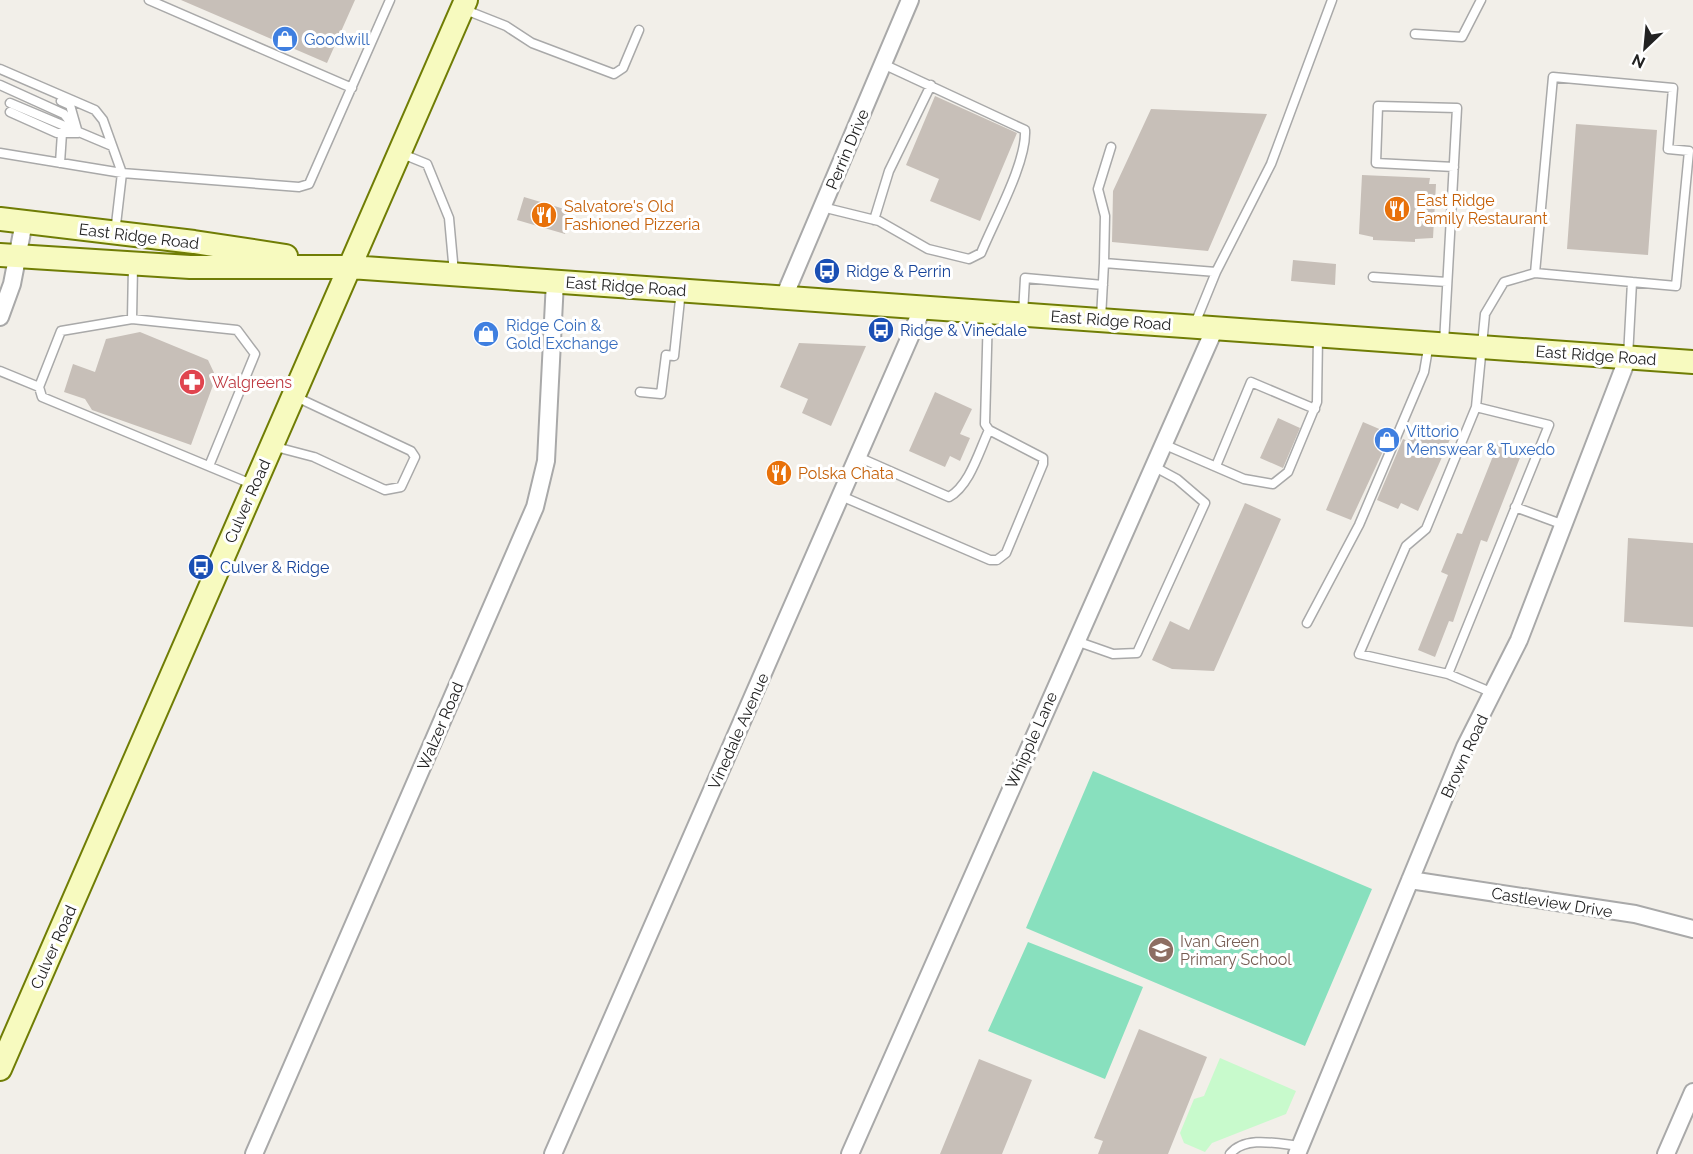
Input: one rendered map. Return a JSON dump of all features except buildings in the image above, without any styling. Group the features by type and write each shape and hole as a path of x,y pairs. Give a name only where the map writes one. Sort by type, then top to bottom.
{"main road":[{"name":"Culver Road","path":"0,1069 464,4"},
{"name":"East Ridge Road","path":"0,219 226,247 350,267"},
{"name":"East Ridge Road","path":"9,256 190,267 350,267 1693,362"}],"street":[{"name":"Perrin Drive","path":"784,297 910,0"},
{"path":"0,317 9,295 9,256 24,222"},
{"name":"Walzer Road","path":"254,1154 535,507 546,461 555,281"},
{"name":"Vinedale Avenue","path":"553,1154 923,307"},
{"name":"Whipple Lane","path":"850,1154 1163,444 1205,327"},
{"name":"Brown Road","path":"1298,1150 1466,747 1519,640 1628,357"},
{"name":"Castleview Drive","path":"1410,880 1635,914 1693,929"},
{"path":"1666,1154 1693,1092"}],"lane":[{"path":"149,0 352,88"},
{"path":"0,153 122,173 299,187 309,184 390,0"},
{"path":"1205,327 1216,272 1270,164 1332,0"},
{"path":"1415,34 1462,37 1481,0"},
{"path":"464,4 506,26 532,43 615,74 623,68 639,30"},
{"path":"822,207 874,220 928,249 969,259 981,253 1026,144 1025,130 883,64"},
{"path":"0,69 95,110 103,120 122,173 115,233"},
{"path":"0,76 70,105 78,133"},
{"path":"1494,693 1448,674 1359,654 1406,546 1426,529 1476,407 1485,314 1504,282 1535,273 1676,286 1689,151 1668,149 1673,88 1553,77 1535,273"},
{"path":"0,85 64,114 78,133"},
{"path":"874,220 889,171 931,85"},
{"path":"1307,622 1359,525 1437,343 1447,282 1454,167 1457,108 1378,106 1376,163 1454,167"},
{"path":"10,107 60,130 78,133 112,146"},
{"path":"60,130 60,163"},
{"path":"1101,320 1105,216 1098,189 1111,147"},
{"path":"399,153 427,164 449,218 454,274"},
{"path":"132,319 134,263"},
{"path":"1104,263 1216,272"},
{"path":"1373,277 1447,282"},
{"path":"1023,314 1025,279 1103,285"},
{"path":"1628,357 1632,282"},
{"path":"640,392 661,394 666,355 674,356 681,290"},
{"path":"841,496 990,560 997,560 1006,553 1044,464 1043,458 989,430 983,414 988,312"},
{"path":"209,466 255,354 237,330 132,319 61,331 39,387 42,397 209,466 255,485"},
{"path":"1163,444 1244,479 1273,484 1288,472 1315,409 1318,335"},
{"path":"0,371 39,387"},
{"path":"1216,466 1251,382 1315,409"},
{"path":"272,446 315,457 385,490 401,487 415,457 411,451 293,396"},
{"path":"1448,674 1549,425 1476,407"},
{"path":"858,457 949,497 957,492 964,482 989,430"},
{"path":"1076,641 1113,654 1137,653 1205,503 1177,479 1153,466"},
{"path":"1515,507 1564,525"},
{"path":"1230,1154 1234,1149 1250,1142 1298,1150"}],"green space":[{"path":"1093,771 1372,889 1305,1046 1026,928"},
{"path":"1028,942 1143,987 1105,1079 988,1031"},
{"path":"1220,1058 1296,1091 1286,1114 1212,1143 1205,1152 1184,1143 1180,1133 1194,1099 1204,1096"}],"place":[{"name":"Goodwill","path":"285,39"},
{"name":"East Ridge Family Restaurant","path":"1397,209"},
{"name":"Salvatore's Old Fashioned Pizzeria","path":"544,215"},
{"name":"Ridge & Perrin","path":"827,271"},
{"name":"Ridge & Vinedale","path":"881,330"},
{"name":"Ridge Coin & Gold Exchange","path":"486,334"},
{"name":"Walgreens","path":"192,382"},
{"name":"Vittorio Menswear & Tuxedo","path":"1387,440"},
{"name":"Polska Chata","path":"779,473"},
{"name":"Culver & Ridge","path":"201,567"},
{"name":"Ivan Green Primary School","path":"1161,950"}]}
